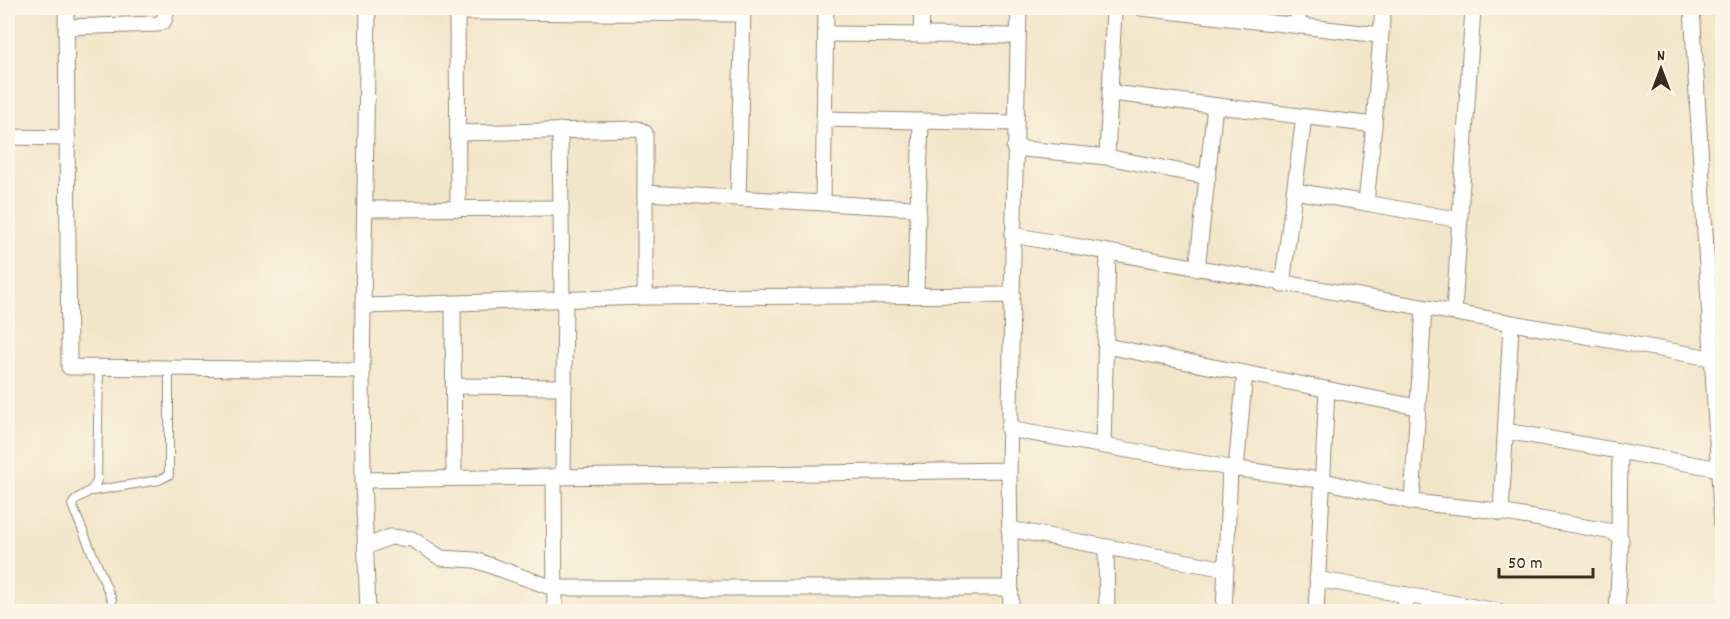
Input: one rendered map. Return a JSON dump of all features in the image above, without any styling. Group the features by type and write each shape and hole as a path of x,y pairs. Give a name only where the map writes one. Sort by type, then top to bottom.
{"street":[{"path":"66,8 69,368 362,370"},
{"path":"67,27 158,24 164,21 167,8"},
{"path":"368,8 362,370 368,612"},
{"path":"823,201 826,8"},
{"path":"921,35 922,8"},
{"path":"1011,612 1008,429 1019,8"},
{"path":"1107,157 1112,93 1114,8"},
{"path":"1141,8 1208,11 1298,26 1380,35"},
{"path":"1298,8 1298,26"},
{"path":"1367,203 1383,8"},
{"path":"1454,312 1473,8"},
{"path":"1692,8 1718,359 1722,526"},
{"path":"458,208 457,10 742,11 738,197"},
{"path":"826,34 1018,36"},
{"path":"1112,93 1374,125"},
{"path":"1197,269 1215,106"},
{"path":"1282,285 1304,117"},
{"path":"825,119 1015,123"},
{"path":"916,296 921,121"},
{"path":"458,134 638,129 645,133 645,297"},
{"path":"555,612 558,476 564,387 560,130"},
{"path":"8,137 68,138"},
{"path":"1014,148 1107,157 1208,177"},
{"path":"1294,191 1460,220"},
{"path":"645,193 908,206 918,211"},
{"path":"365,209 561,208"},
{"path":"1012,235 1282,285 1454,312 1511,324 1718,359"},
{"path":"1103,446 1108,253"},
{"path":"364,306 645,297 1012,296"},
{"path":"453,304 454,478"},
{"path":"1412,501 1424,308"},
{"path":"1501,513 1511,324"},
{"path":"1106,346 1417,407"},
{"path":"1224,612 1233,468 1245,373"},
{"path":"453,386 564,387"},
{"path":"1316,612 1320,480 1327,389"},
{"path":"1008,429 1233,468 1320,480 1412,501 1501,513 1619,534"},
{"path":"1506,431 1720,469"},
{"path":"1617,612 1622,550 1619,534 1620,452"},
{"path":"363,480 1009,470"},
{"path":"1009,529 1226,569"},
{"path":"368,546 390,537 412,538 441,558 476,560 554,588 1010,588"},
{"path":"1106,547 1107,612"},
{"path":"1317,579 1496,611"},
{"path":"1405,612 1406,595"}],"lane":[{"path":"92,491 97,480 99,368"},
{"path":"111,612 112,600 73,512 74,501 92,491 159,480 169,475 169,368"}]}
